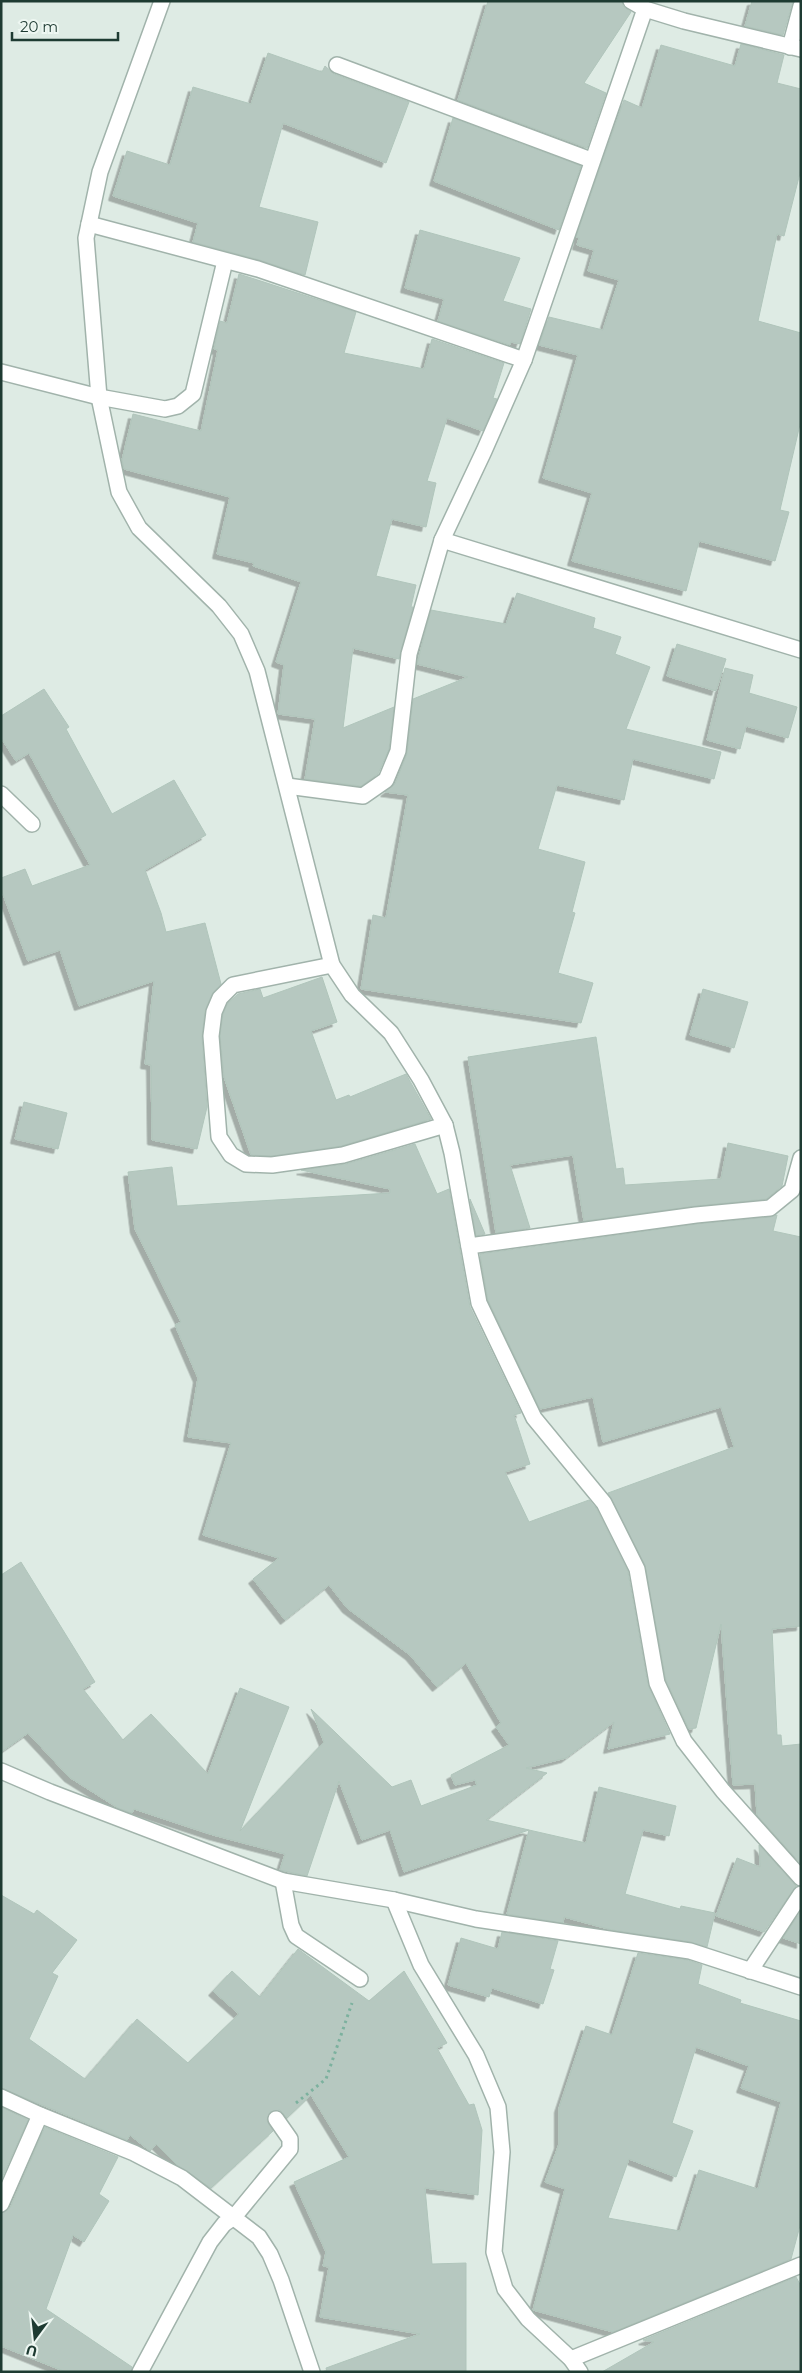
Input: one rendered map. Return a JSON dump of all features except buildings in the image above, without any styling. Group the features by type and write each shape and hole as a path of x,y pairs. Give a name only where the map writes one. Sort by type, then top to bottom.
{"street":[{"path":"162,1 100,172 86,238 99,397 119,492 139,528 219,606 241,634 257,672 332,965 352,995 391,1032 421,1080 445,1125 452,1153 482,1244 479,1303 534,1418 604,1503 637,1569 657,1683 684,1741 723,1791 801,1878"},
{"path":"631,1 645,9 684,22 796,48 801,6"},
{"path":"287,786 363,796 386,780 398,751 409,654 442,540 524,360 645,9"},
{"path":"337,64 592,160"},
{"path":"89,224 258,269 524,360"},
{"path":"1,372 99,397 166,409 178,406 193,394 225,261"},
{"path":"442,540 801,650"},
{"path":"1,794 32,824"},
{"path":"332,965 233,985 220,998 214,1012 210,1036 219,1137 231,1155 246,1164 272,1165 343,1155 445,1125"},
{"path":"482,1244 696,1215 770,1208 792,1190 801,1158"},
{"path":"1,1771 50,1792 282,1881 394,1900 476,1919 690,1952 801,1987"},
{"path":"282,1881 291,1925 296,1936 360,1979"},
{"path":"750,1971 801,1894"},
{"path":"394,1900 421,1965 476,2055 498,2107 502,2152 494,2252 505,2289 528,2319 571,2359 580,2372"},
{"path":"1,2097 134,2153 174,2174 234,2216 259,2237 270,2254 285,2289 312,2372"},
{"path":"1,2204 40,2115"},
{"path":"140,2372 210,2242 290,2149 290,2139 276,2119"},
{"path":"571,2359 801,2265"}],"path":[{"path":"276,2119 326,2079 360,1979"}]}
